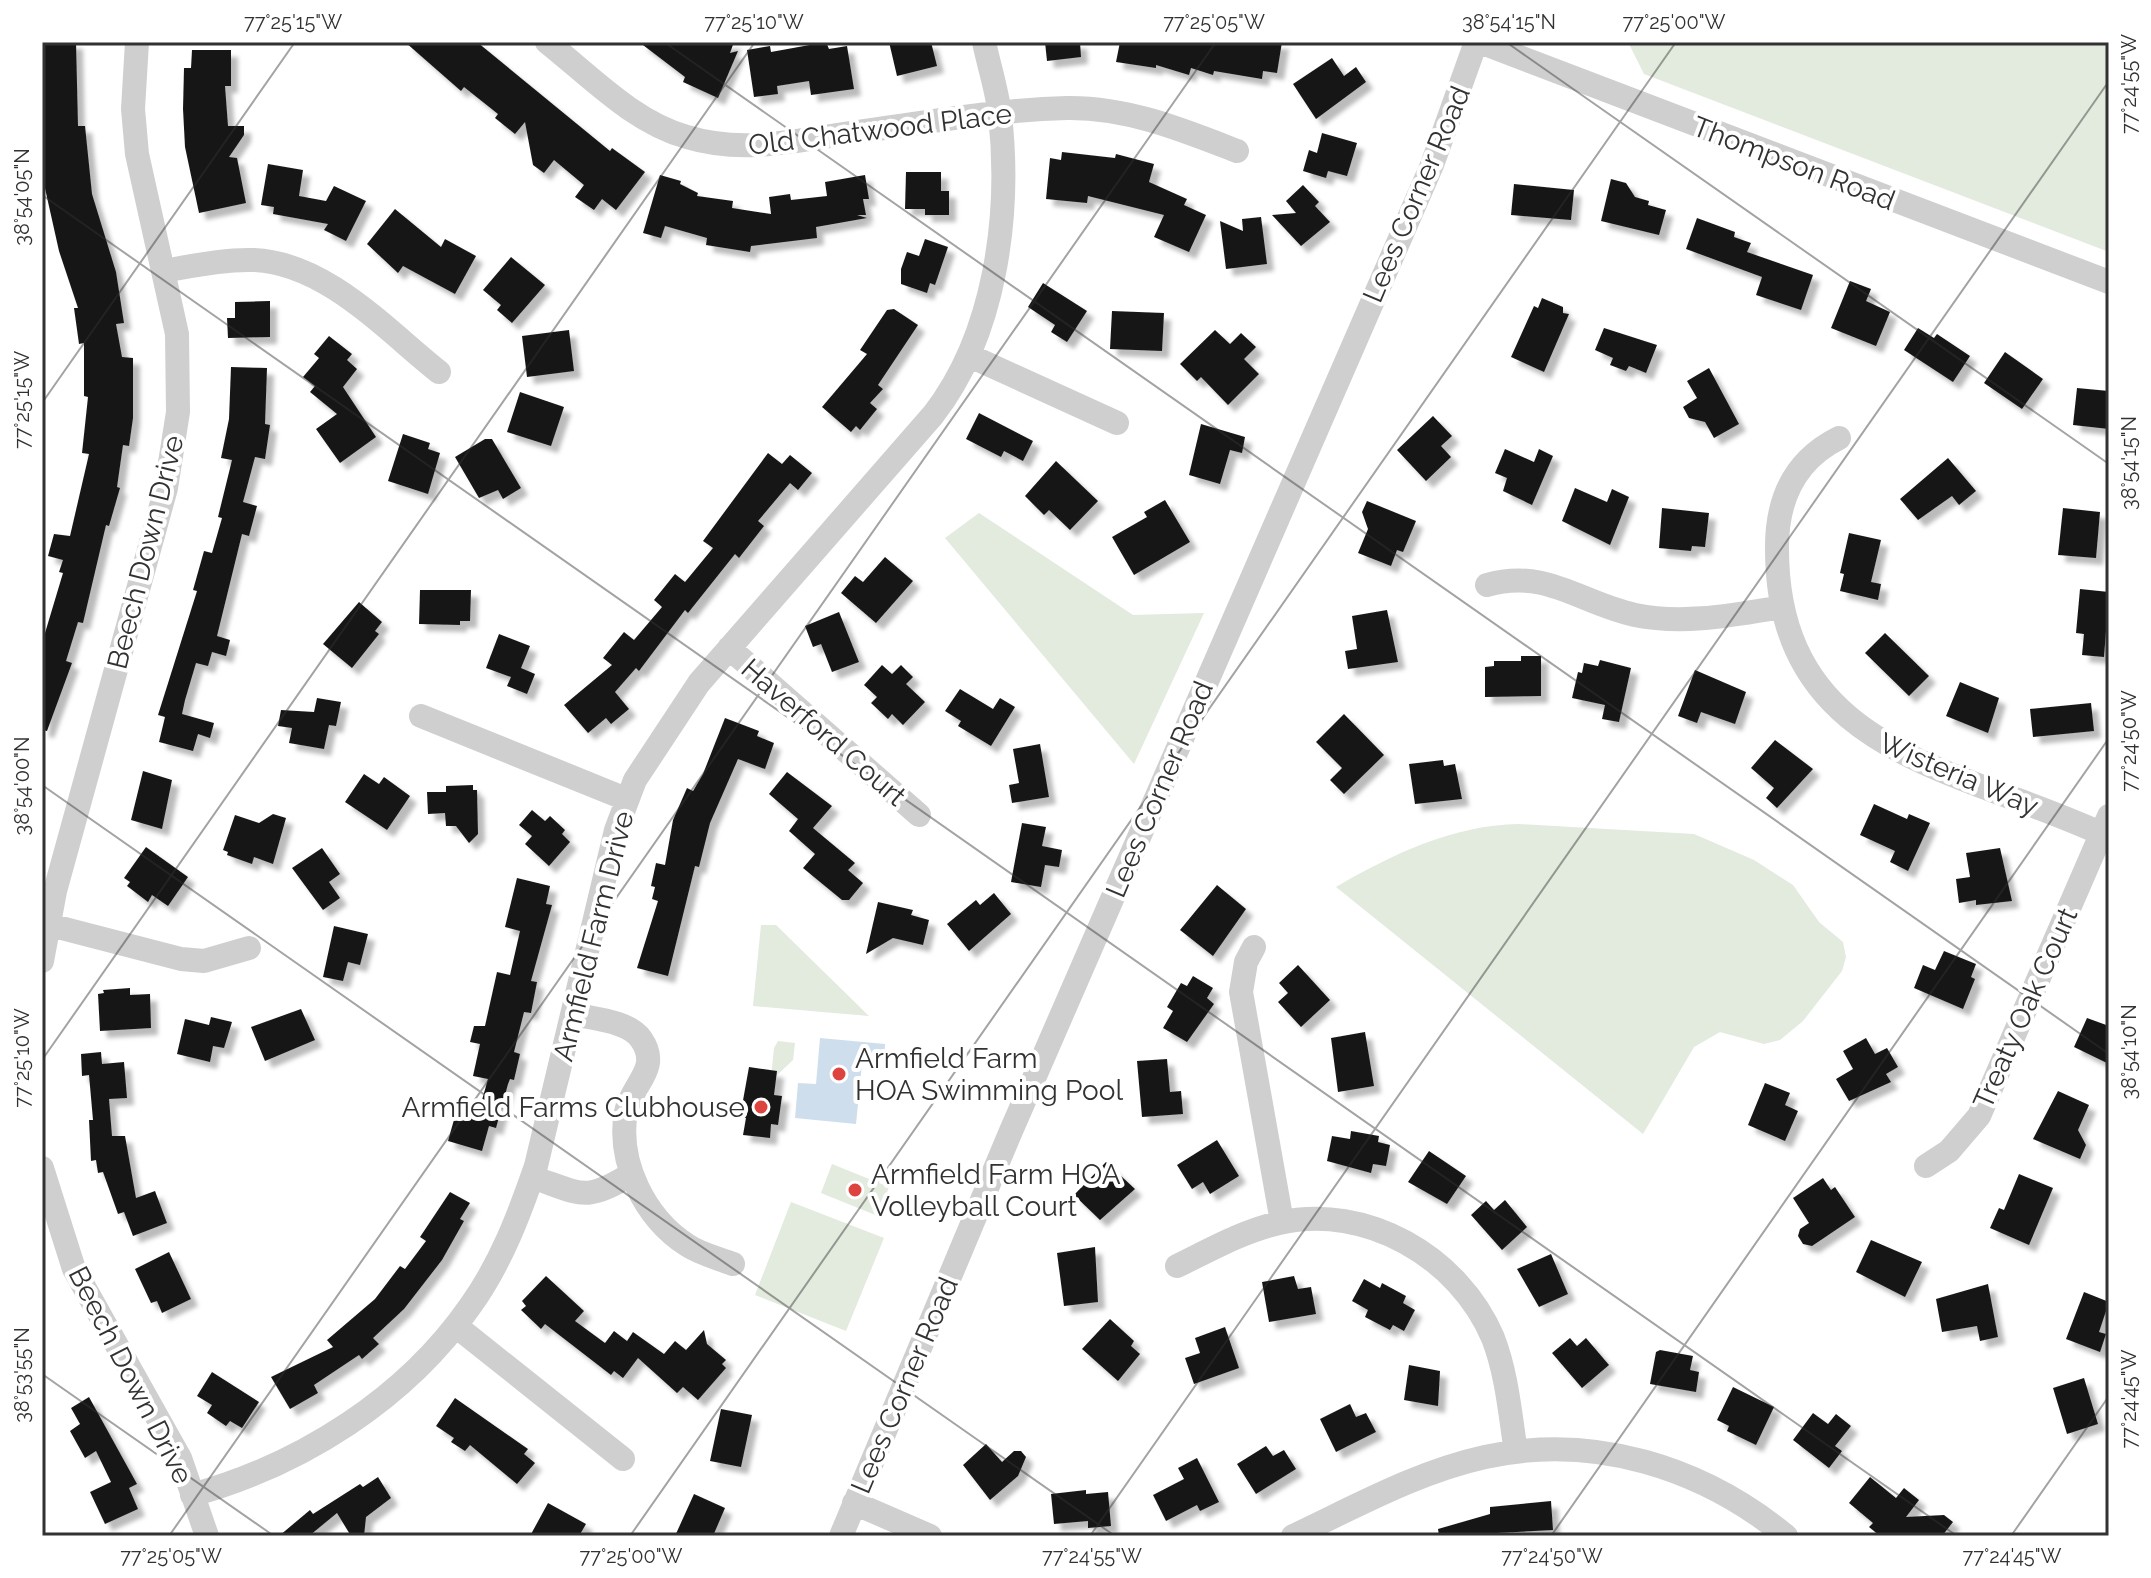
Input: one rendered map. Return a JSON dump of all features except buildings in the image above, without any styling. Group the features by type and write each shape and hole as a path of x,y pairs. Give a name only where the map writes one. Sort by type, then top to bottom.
{"street":[{"name":"Beech Down Drive","path":"42,961 46,924 171,463 179,360 137,154 133,109 137,42"},
{"name":"Old Chatwood Place","path":"547,42 638,115 684,137 709,143 762,146 1000,113 1069,108 1158,121 1237,151"},
{"name":"Armfield Farm Drive","path":"192,1495 271,1467 336,1432 398,1386 456,1326 494,1267 519,1217 532,1177 626,799 675,715 729,648 933,415 952,390 970,356 1000,230 1004,189 1000,113 984,42"},
{"name":"Thompson Road","path":"1478,42 2109,282"},
{"name":"Lees Corner Road","path":"841,1536 1011,1131 1432,165 1478,42"},
{"path":"163,271 225,261 283,264 316,278 336,291 439,372"},
{"path":"970,356 1117,423"},
{"name":"Wisteria Way","path":"1839,438 1805,461 1790,481 1782,502 1777,543 1782,607 1800,656 1812,677 1844,715 1871,737 1901,755 2106,829"},
{"path":"1487,585 1522,578 1545,581 1634,615 1670,619 1706,619 1782,607"},
{"name":"Haverford Court","path":"729,648 919,815"},
{"path":"421,716 626,799"},
{"name":"Treaty Oak Court","path":"1926,1166 1949,1151 1979,1116 2106,829"},
{"path":"46,924 181,959 204,961 249,948"},
{"path":"1254,947 1246,962 1241,992 1282,1222"},
{"path":"573,1014 632,1029 649,1055 649,1070 626,1109 631,1174 648,1207 665,1228 689,1247 733,1264"},
{"name":"Beech Down Drive","path":"42,1168 74,1269 180,1458 207,1536"},
{"path":"532,1177 590,1195 600,1193 631,1174"},
{"path":"1177,1266 1233,1239 1282,1222 1338,1221 1366,1227 1408,1243 1456,1280 1474,1304 1501,1362 1516,1452"},
{"path":"456,1326 623,1459"},
{"path":"1293,1536 1423,1476 1483,1457 1516,1452 1601,1453 1655,1463 1735,1498 1786,1536"},
{"path":"854,1503 930,1536"}],"shaded area":[{"path":"1628,42 2109,42 2109,252 1644,74"},
{"path":"979,513 1133,615 1204,613 1134,764 945,538"},
{"path":"1519,824 1694,834 1754,860 1793,885 1819,922 1843,942 1846,957 1842,971 1803,1021 1780,1040 1764,1044 1720,1032 1694,1047 1643,1134 1336,887 1379,863 1447,836"},
{"path":"761,925 776,925 869,1016 753,1006"},
{"path":"778,1041 795,1043 793,1060 775,1077 771,1077 774,1048"},
{"name":"Armfield Farm HOA Volleyball Court","path":"832,1164 889,1187 878,1216 821,1193"},
{"path":"791,1202 884,1238 846,1331 755,1295"}],"water":[{"name":"Armfield Farm HOA Swimming Pool","path":"820,1038 885,1044 884,1065 862,1064 856,1124 795,1118 798,1083 816,1084"}],"place":[{"name":"Armfield Farm HOA Swimming Pool","path":"839,1074"},
{"name":"Armfield Farms Clubhouse","path":"761,1107"},
{"name":"Armfield Farm HOA Volleyball Court","path":"855,1190"}]}
